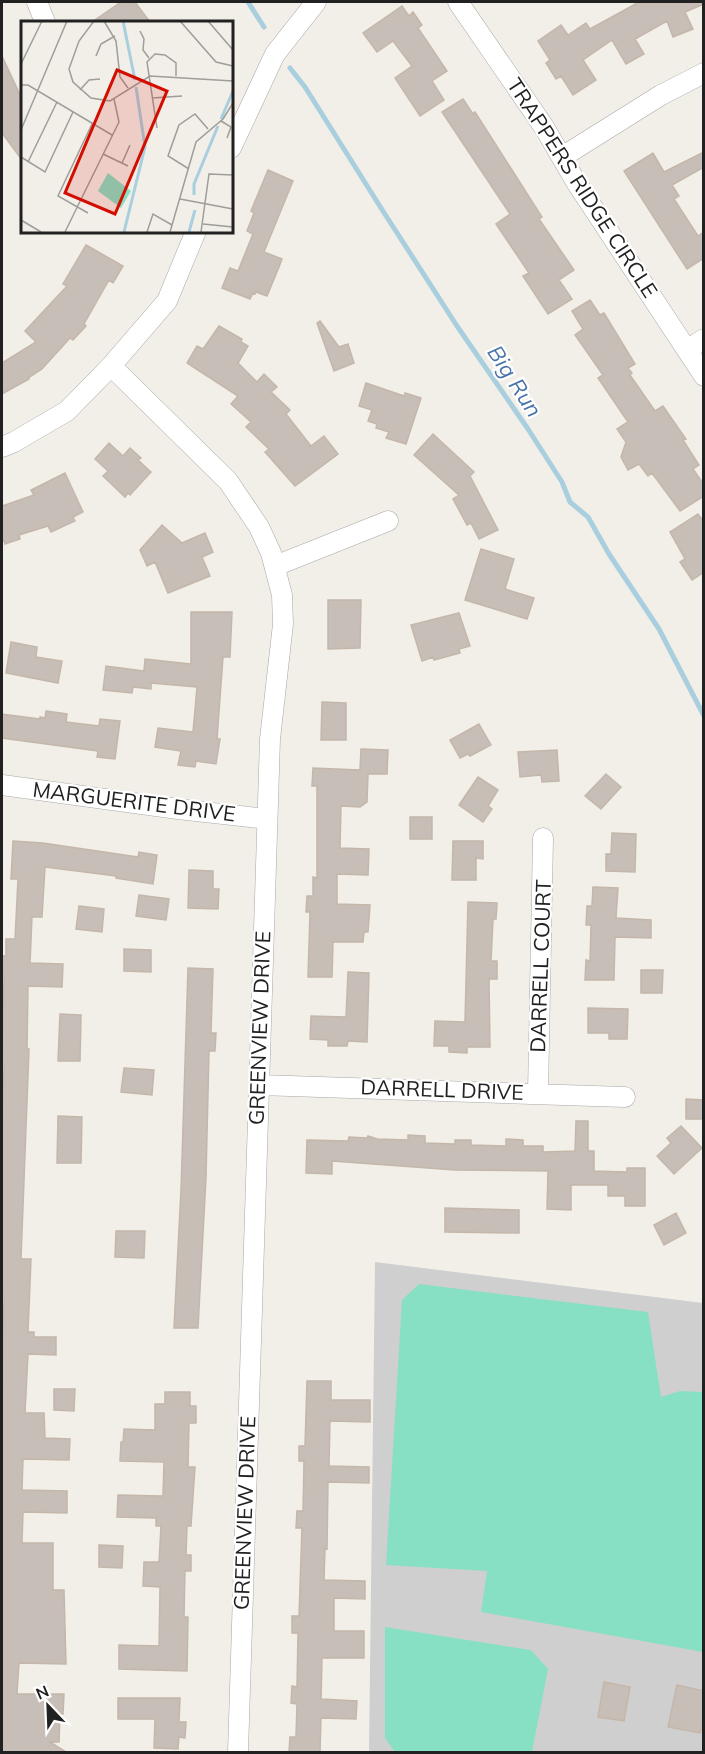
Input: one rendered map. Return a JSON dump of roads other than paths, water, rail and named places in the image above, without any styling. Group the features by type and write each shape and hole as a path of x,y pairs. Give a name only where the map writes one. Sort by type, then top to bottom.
{"street":[{"path":"37,2 45,21"},
{"path":"232,146 275,54 316,2"},
{"name":"TRAPPERS RIDGE CIRCLE","path":"458,2 544,127 704,376"},
{"path":"562,157 660,95 704,73"},
{"path":"2,447 15,442 67,411 111,366 167,301 196,232"},
{"path":"687,350 704,339"},
{"name":"GREENVIEW DRIVE","path":"111,366 228,481 259,527 275,566 282,595 284,624 270,739 238,1752"},
{"path":"275,566 388,521"},
{"name":"MARGUERITE DRIVE","path":"2,785 267,819"},
{"name":"DARRELL COURT","path":"538,1093 543,838"},
{"name":"DARRELL DRIVE","path":"259,1085 625,1097"}],"waterway":[{"name":"Big Run","path":"248,2 264,27"},
{"name":"Big Run","path":"290,68 305,87 457,326 528,429 562,482 570,502 588,517 609,554 659,629 704,716"}]}
